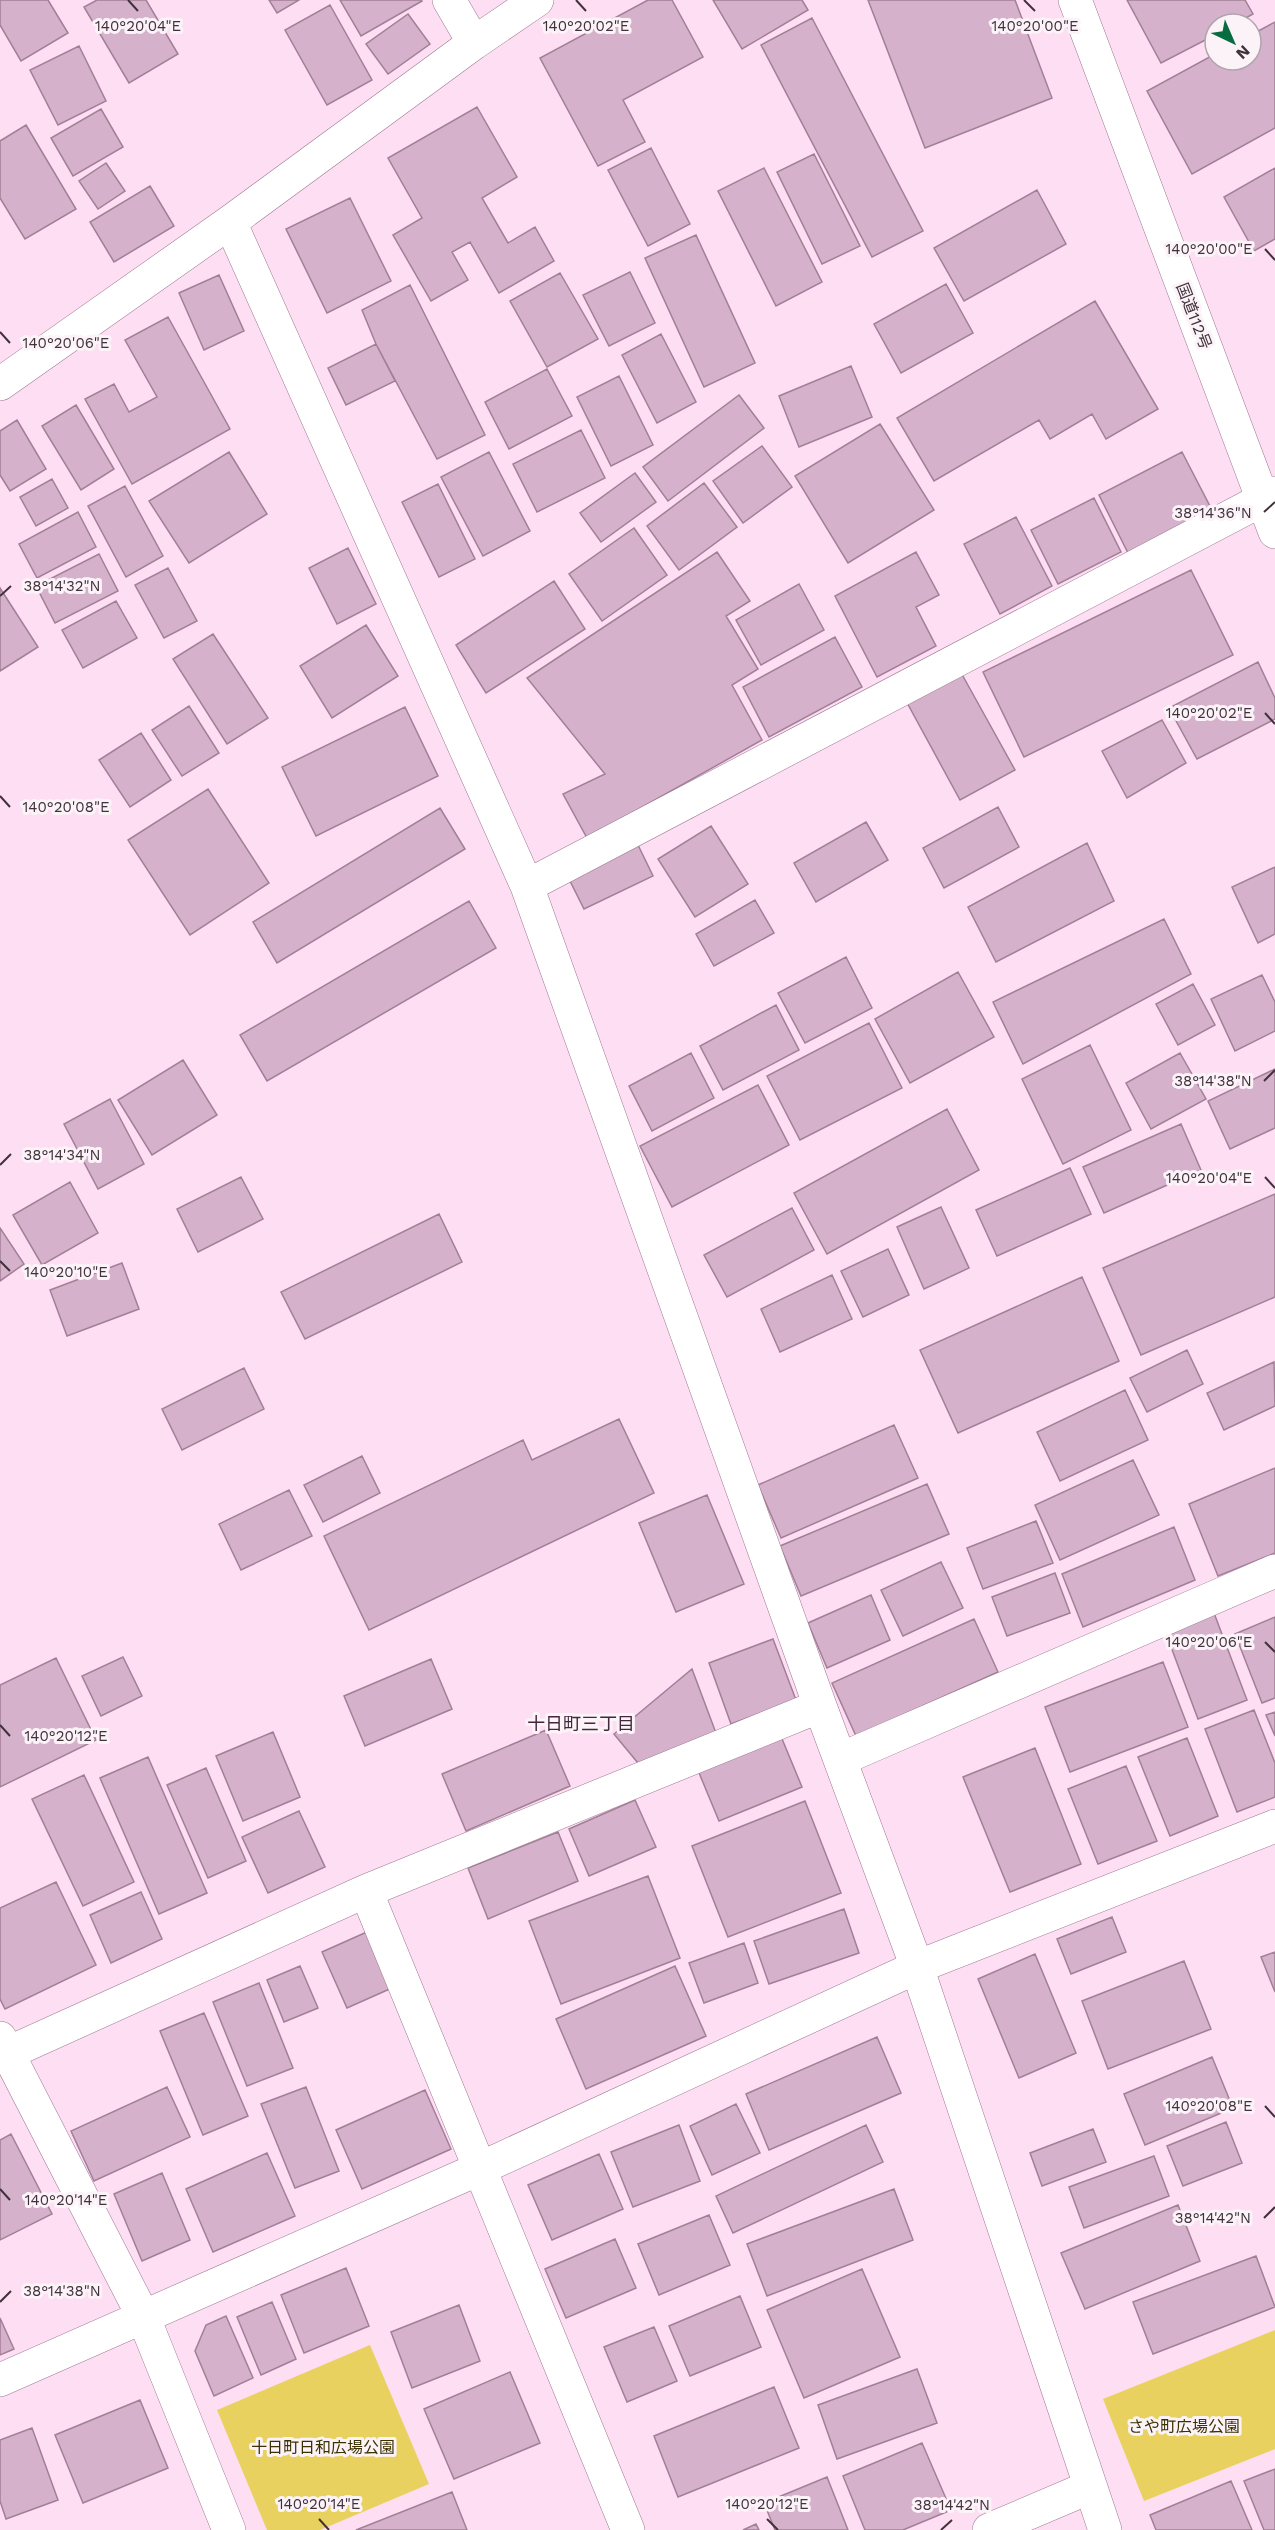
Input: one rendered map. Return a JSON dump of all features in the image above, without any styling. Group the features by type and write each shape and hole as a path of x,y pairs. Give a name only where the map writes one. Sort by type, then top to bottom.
{"main road":[{"path":"449,0 474,43"},
{"path":"0,384 230,222 474,43 537,0"},
{"name":"国道112号","path":"1075,0 1269,496 1275,532"},
{"path":"230,222 527,886 820,1706 842,1759 917,1967 1105,2530"},
{"path":"527,886 1269,496"},
{"path":"842,1759 1275,1571"},
{"path":"229,2530 143,2316 4,2045 366,1891 820,1706"},
{"path":"0,2380 481,2168 917,1967 1275,1826"},
{"path":"366,1891 628,2530"},
{"path":"989,2530 1090,2487"}],"green space":[{"name":"さや町広場公園","path":"1275,2330 1275,2449 1144,2501 1103,2399"},
{"name":"十日町日和広場公園","path":"370,2345 429,2484 320,2530 267,2530 217,2410"}],"building":[{"path":"0,0 48,0 68,33 21,61 0,25"},
{"path":"97,0 146,0 178,54 129,83 84,7"},
{"path":"269,0 299,0 277,13"},
{"path":"340,0 421,0 422,1 361,36"},
{"path":"648,0 672,0 703,57 623,100 645,142 598,166 540,58"},
{"path":"713,0 802,0 808,10 742,49"},
{"path":"868,0 1015,0 1052,98 925,148"},
{"path":"1127,0 1245,0 1252,12 1203,12 1203,41 1161,63"},
{"path":"330,5 372,80 327,105 285,30"},
{"path":"408,14 430,44 388,74 366,44"},
{"path":"812,18 923,231 872,257 761,45"},
{"path":"1275,22 1275,128 1192,174 1147,91 1203,61 1203,72 1263,72 1263,28"},
{"path":"79,46 106,101 58,125 30,70"},
{"path":"477,107 517,177 482,198 508,243 535,227 554,261 499,293 470,242 452,252 468,280 431,301 393,235 422,218 388,158"},
{"path":"101,109 123,147 73,176 51,138"},
{"path":"26,125 76,209 25,239 0,198 0,141"},
{"path":"651,148 690,224 648,246 608,170"},
{"path":"814,154 860,246 822,264 777,172"},
{"path":"106,163 125,191 98,209 79,181"},
{"path":"764,168 822,282 776,306 718,191"},
{"path":"1275,168 1275,239 1254,251 1224,197"},
{"path":"150,186 174,226 114,262 90,222"},
{"path":"1037,190 1066,244 964,301 934,248"},
{"path":"350,198 391,281 327,313 286,229"},
{"path":"696,235 755,363 704,387 645,258"},
{"path":"630,272 655,323 609,346 583,295"},
{"path":"560,273 598,339 547,367 510,301"},
{"path":"219,275 244,331 204,350 179,293"},
{"path":"946,284 973,333 901,373 874,324"},
{"path":"410,285 485,435 437,459 376,344 362,310"},
{"path":"1095,301 1158,409 1106,439 1092,414 1050,439 1039,420 934,481 897,418"},
{"path":"168,317 230,429 132,484 85,399 114,384 129,412 157,397 125,340"},
{"path":"661,334 696,402 657,423 622,355"},
{"path":"376,344 395,381 346,405 328,368"},
{"path":"851,366 872,417 799,447 779,396"},
{"path":"547,369 572,416 509,449 485,402"},
{"path":"619,376 653,445 611,466 577,397"},
{"path":"739,395 764,428 668,501 643,467"},
{"path":"76,405 114,469 81,490 42,426"},
{"path":"17,420 46,469 10,491 0,475 0,431"},
{"path":"880,424 934,510 848,563 795,476"},
{"path":"581,430 605,478 537,512 513,464"},
{"path":"762,446 792,487 743,523 713,481"},
{"path":"229,452 267,514 189,563 149,501"},
{"path":"489,452 530,531 483,556 441,477"},
{"path":"1182,452 1212,510 1128,553 1099,495"},
{"path":"635,473 656,502 601,542 580,513"},
{"path":"52,479 68,508 36,526 20,497"},
{"path":"704,483 737,527 679,570 647,526"},
{"path":"438,484 475,559 439,577 402,502"},
{"path":"125,486 163,556 126,577 88,506"},
{"path":"1094,498 1121,552 1058,584 1031,530"},
{"path":"78,512 96,547 37,578 19,544"},
{"path":"1016,517 1052,586 1000,614 964,544"},
{"path":"634,528 667,575 602,621 569,574"},
{"path":"348,548 376,604 337,624 309,568"},
{"path":"717,552 750,601 726,616 758,669 732,685 762,740 587,838 563,794 605,774 527,678"},
{"path":"916,552 939,595 916,607 936,646 877,677 835,596"},
{"path":"99,554 118,591 55,623 36,586"},
{"path":"168,568 197,621 164,638 135,585"},
{"path":"1191,570 1233,655 1024,757 983,672"},
{"path":"554,581 585,629 486,693 456,645"},
{"path":"799,584 824,630 761,665 736,620"},
{"path":"0,588 38,647 0,671"},
{"path":"116,601 137,638 83,668 62,630"},
{"path":"366,625 398,676 332,718 300,666"},
{"path":"213,634 268,718 227,744 173,659"},
{"path":"835,637 862,687 769,737 743,687"},
{"path":"1258,662 1275,698 1275,719 1197,759 1169,708"},
{"path":"959,669 1015,770 960,800 905,699"},
{"path":"189,706 219,753 182,776 152,730"},
{"path":"405,707 438,776 316,836 282,767"},
{"path":"1162,720 1186,763 1127,798 1102,751"},
{"path":"141,733 171,780 130,807 99,760"},
{"path":"208,789 269,883 190,935 128,840"},
{"path":"998,807 1019,847 944,888 923,848"},
{"path":"440,808 465,849 277,963 253,922"},
{"path":"866,822 888,860 816,902 794,863"},
{"path":"711,826 748,884 695,917 658,859"},
{"path":"1087,843 1114,901 996,962 968,907"},
{"path":"638,845 653,876 584,909 569,879"},
{"path":"1275,867 1275,934 1258,943 1232,887"},
{"path":"755,900 774,933 714,966 696,934"},
{"path":"469,901 496,948 267,1081 240,1035"},
{"path":"1164,919 1191,974 1023,1064 993,1002"},
{"path":"846,957 872,1008 805,1043 778,993"},
{"path":"958,972 994,1037 910,1083 875,1019"},
{"path":"1262,975 1275,1002 1275,1031 1235,1051 1211,999"},
{"path":"1193,984 1215,1025 1178,1045 1156,1004"},
{"path":"776,1005 799,1050 723,1090 700,1046"},
{"path":"869,1023 902,1088 800,1140 767,1076"},
{"path":"1090,1045 1131,1130 1063,1164 1022,1079"},
{"path":"691,1053 714,1098 652,1131 629,1086"},
{"path":"1180,1053 1206,1099 1151,1129 1126,1083"},
{"path":"183,1060 217,1115 152,1155 118,1100"},
{"path":"1275,1069 1275,1128 1230,1149 1208,1101"},
{"path":"758,1085 789,1145 672,1207 640,1146"},
{"path":"110,1099 144,1164 98,1189 64,1124"},
{"path":"947,1109 979,1170 827,1254 794,1193"},
{"path":"1181,1124 1201,1170 1104,1213 1083,1167"},
{"path":"1070,1168 1091,1214 997,1256 976,1210"},
{"path":"241,1177 263,1219 198,1252 177,1209"},
{"path":"70,1182 98,1233 42,1265 13,1215"},
{"path":"1275,1194 1275,1297 1141,1355 1103,1268"},
{"path":"941,1207 969,1268 924,1289 897,1227"},
{"path":"792,1208 814,1250 727,1297 704,1255"},
{"path":"439,1214 462,1262 305,1339 281,1292"},
{"path":"0,1228 24,1264 0,1281"},
{"path":"888,1249 909,1295 863,1317 841,1271"},
{"path":"122,1263 139,1309 67,1336 50,1290"},
{"path":"832,1275 852,1319 780,1352 761,1309"},
{"path":"1082,1277 1119,1361 958,1433 920,1350"},
{"path":"1187,1350 1203,1384 1147,1412 1130,1378"},
{"path":"1274,1362 1275,1406 1224,1430 1207,1393"},
{"path":"244,1368 264,1409 182,1450 162,1409"},
{"path":"1125,1390 1148,1440 1060,1481 1037,1432"},
{"path":"619,1419 654,1493 369,1630 324,1536 523,1440 532,1460"},
{"path":"894,1425 918,1478 781,1538 758,1485"},
{"path":"362,1456 380,1493 323,1522 304,1485"},
{"path":"1133,1460 1159,1515 1060,1560 1035,1505"},
{"path":"1275,1468 1275,1553 1218,1576 1189,1504"},
{"path":"927,1484 949,1534 801,1596 780,1546"},
{"path":"289,1490 312,1536 241,1570 219,1524"},
{"path":"707,1495 744,1584 676,1612 639,1523"},
{"path":"1036,1521 1053,1563 983,1589 967,1548"},
{"path":"1174,1527 1195,1580 1083,1627 1062,1574"},
{"path":"941,1562 963,1608 903,1636 881,1590"},
{"path":"1055,1573 1070,1613 1007,1636 992,1597"},
{"path":"871,1595 890,1640 827,1668 808,1623"},
{"path":"1214,1613 1247,1700 1198,1719 1165,1631"},
{"path":"1275,1617 1275,1698 1262,1703 1235,1634"},
{"path":"974,1619 998,1672 856,1736 832,1683"},
{"path":"773,1639 796,1700 731,1724 709,1663"},
{"path":"123,1657 142,1696 101,1716 82,1676"},
{"path":"56,1658 96,1740 0,1787 0,1685"},
{"path":"431,1659 452,1709 365,1746 344,1696"},
{"path":"1163,1662 1188,1727 1070,1772 1045,1707"},
{"path":"692,1669 716,1733 638,1763 614,1734"},
{"path":"1254,1710 1275,1763 1275,1797 1237,1812 1205,1729"},
{"path":"1275,1712 1275,1736 1266,1715"},
{"path":"546,1730 570,1786 466,1831 442,1774"},
{"path":"273,1732 300,1797 243,1821 216,1756"},
{"path":"780,1734 802,1787 719,1821 697,1768"},
{"path":"1187,1738 1218,1816 1170,1836 1138,1757"},
{"path":"1035,1748 1081,1864 1010,1892 963,1777"},
{"path":"148,1757 207,1893 159,1914 100,1778"},
{"path":"1126,1766 1157,1841 1098,1864 1068,1789"},
{"path":"206,1768 246,1861 208,1878 167,1785"},
{"path":"84,1775 134,1882 83,1906 32,1799"},
{"path":"635,1800 656,1847 589,1876 569,1829"},
{"path":"805,1801 841,1893 728,1937 692,1846"},
{"path":"299,1811 325,1867 268,1893 242,1837"},
{"path":"558,1832 578,1881 488,1919 468,1868"},
{"path":"648,1876 680,1958 561,2004 529,1921"},
{"path":"56,1882 96,1965 5,2009 0,1999 0,1908"},
{"path":"141,1892 162,1939 111,1963 90,1915"},
{"path":"844,1909 859,1953 769,1984 754,1941"},
{"path":"1112,1917 1126,1952 1071,1974 1057,1939"},
{"path":"369,1931 394,1987 347,2008 322,1952"},
{"path":"744,1943 758,1983 704,2003 689,1963"},
{"path":"1275,1952 1275,1992 1261,1957"},
{"path":"1035,1954 1076,2053 1019,2078 978,1979"},
{"path":"1184,1961 1211,2029 1108,2069 1082,2001"},
{"path":"300,1966 318,2008 284,2022 267,1980"},
{"path":"675,1966 706,2036 586,2089 556,2019"},
{"path":"259,1983 293,2068 247,2086 213,2002"},
{"path":"204,2013 248,2116 203,2135 160,2031"},
{"path":"877,2037 901,2093 769,2150 746,2094"},
{"path":"1212,2057 1233,2108 1145,2145 1124,2094"},
{"path":"167,2087 190,2137 94,2181 71,2131"},
{"path":"306,2087 339,2171 295,2188 261,2104"},
{"path":"425,2090 451,2149 362,2189 336,2130"},
{"path":"736,2104 760,2153 712,2175 690,2126"},
{"path":"1226,2122 1242,2163 1183,2186 1167,2146"},
{"path":"679,2125 700,2181 633,2207 611,2152"},
{"path":"866,2125 883,2162 733,2233 716,2196"},
{"path":"1093,2129 1106,2162 1042,2186 1030,2153"},
{"path":"11,2134 52,2214 0,2240 0,2140"},
{"path":"267,2153 295,2216 213,2252 186,2189"},
{"path":"599,2154 623,2209 552,2240 528,2185"},
{"path":"1154,2156 1169,2196 1084,2228 1069,2187"},
{"path":"162,2173 190,2240 142,2261 114,2194"},
{"path":"894,2189 913,2240 767,2296 747,2244"},
{"path":"1178,2205 1200,2261 1085,2309 1061,2253"},
{"path":"709,2215 730,2265 659,2295 638,2244"},
{"path":"615,2239 636,2288 566,2318 545,2269"},
{"path":"1256,2256 1275,2307 1153,2354 1133,2302"},
{"path":"346,2268 369,2326 304,2353 281,2295"},
{"path":"862,2269 900,2357 804,2398 767,2310"},
{"path":"740,2296 761,2347 690,2376 669,2326"},
{"path":"272,2302 296,2359 261,2375 237,2317"},
{"path":"459,2305 480,2361 412,2388 391,2332"},
{"path":"226,2316 253,2378 214,2396 195,2351 206,2325"},
{"path":"0,2318 14,2349 0,2355"},
{"path":"654,2327 677,2381 627,2402 604,2347"},
{"path":"917,2369 937,2423 837,2459 818,2405"},
{"path":"510,2372 540,2443 454,2479 424,2409"},
{"path":"774,2387 799,2448 678,2497 654,2436"},
{"path":"140,2400 168,2468 83,2503 55,2435"},
{"path":"32,2428 58,2500 6,2519 0,2501 0,2440"},
{"path":"922,2443 951,2510 903,2530 865,2530 843,2476"},
{"path":"1275,2469 1275,2530 1264,2530 1244,2481"},
{"path":"827,2477 848,2530 775,2530 764,2503"},
{"path":"1231,2481 1252,2530 1156,2530 1150,2515"},
{"path":"452,2492 467,2530 356,2530"},
{"path":"756,2524 759,2530 743,2530"}],"district":[{"name":"十日町三丁目","path":"581,1723"}]}
